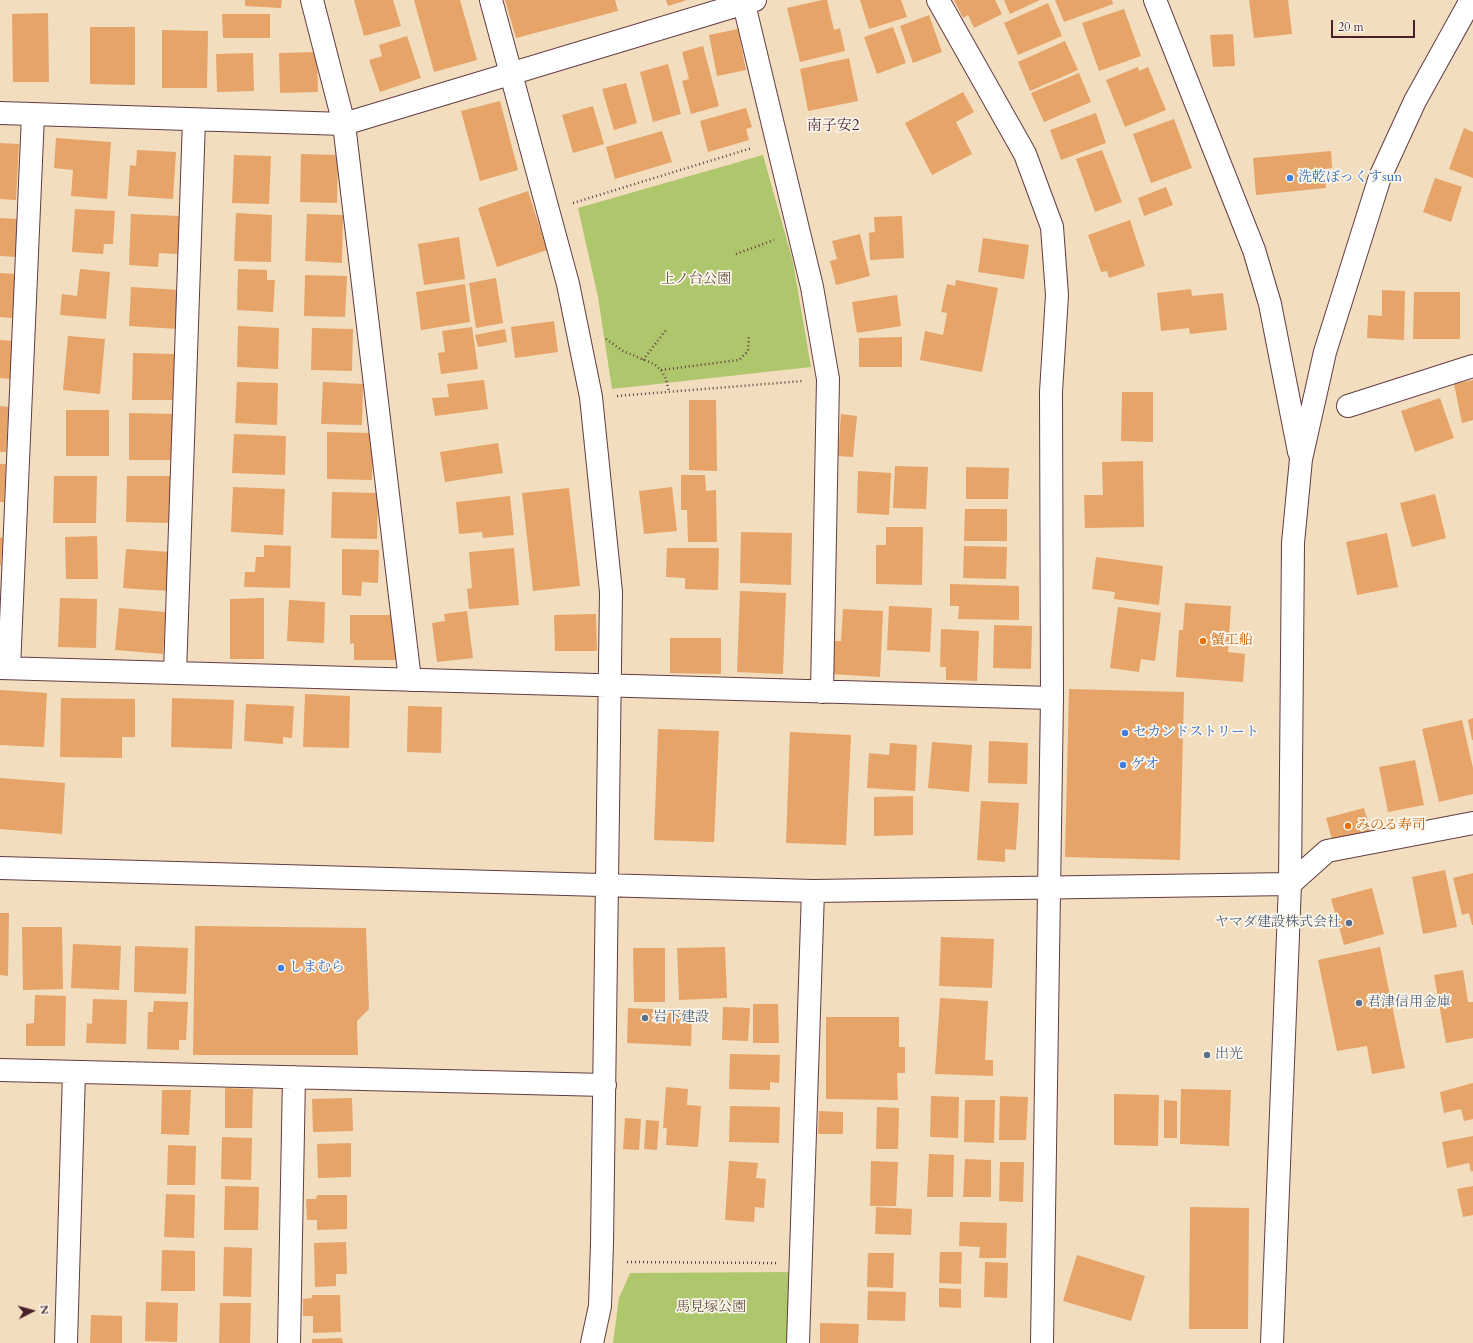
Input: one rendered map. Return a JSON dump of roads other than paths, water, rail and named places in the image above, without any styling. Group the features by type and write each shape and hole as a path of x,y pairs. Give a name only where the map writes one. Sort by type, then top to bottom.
{"street":[{"path":"312,0 344,124 410,680"},
{"path":"491,0 568,284 591,397 611,592 608,887 600,1306 592,1343"},
{"path":"938,0 1025,154 1052,227 1057,295 1051,392 1052,698 1042,1343"},
{"path":"1155,0 1254,250 1270,304 1301,459"},
{"path":"1272,1343 1290,884 1293,543 1301,459 1325,352 1380,177 1415,101 1471,0"},
{"path":"0,113 344,124 748,1 778,141 812,287 828,379 822,692"},
{"path":"33,114 4,668 1052,698"},
{"path":"175,674 194,120"},
{"path":"1348,406 1473,366"},
{"path":"0,868 608,887 813,891 1290,884 1327,851 1473,823"},
{"path":"798,1343 813,891"},
{"path":"0,1070 604,1085"},
{"path":"66,1343 74,1072"},
{"path":"288,1343 294,1077"}],"place":[{"name":"洗乾ぼっくすsun","path":"1290,178"},
{"name":"蟹工船","path":"1203,641"},
{"name":"セカンドストリート","path":"1125,733"},
{"name":"ゲオ","path":"1123,765"},
{"name":"みのる寿司","path":"1348,826"},
{"name":"ヤマダ建設株式会社","path":"1349,923"},
{"name":"しまむら","path":"281,968"},
{"name":"君津信用金庫","path":"1359,1003"},
{"name":"岩下建設","path":"645,1018"},
{"name":"出光","path":"1207,1055"}],"district":[{"name":"南子安2","path":"833,127"}],"park label":[{"name":"上ノ台公園","path":"696,280"},
{"name":"馬見塚公園","path":"711,1308"}]}
